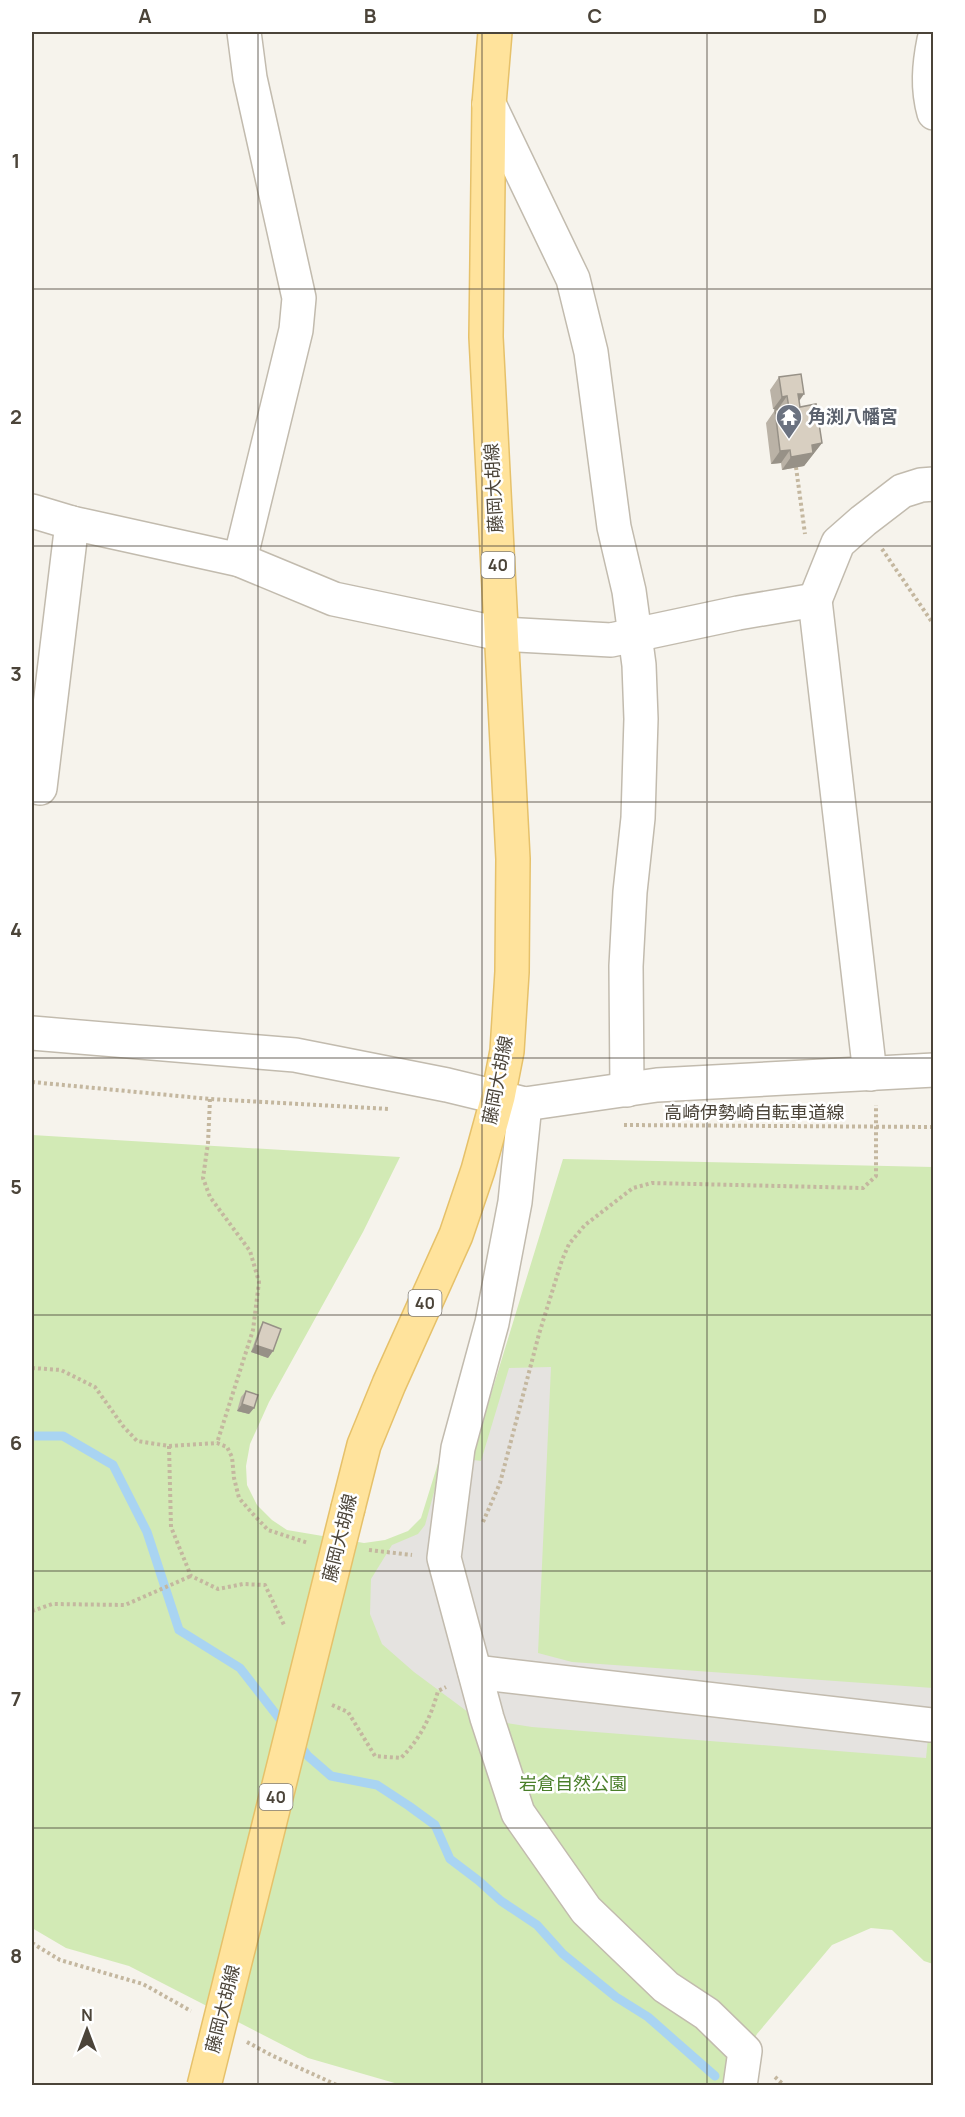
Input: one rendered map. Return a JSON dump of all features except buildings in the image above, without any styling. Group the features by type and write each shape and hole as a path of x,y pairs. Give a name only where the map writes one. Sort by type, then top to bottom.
{"main road":[{"name":"藤岡大胡線","path":"204,2085 364,1445 456,1235 478,1170 512,1100 507,1051 512,972 513,859 486,337 489,104 495,32"}],"street":[{"path":"240,560 296,330 299,298 250,78 244,32"},
{"path":"933,40 929,66 929,98 933,113"},
{"path":"489,104 573,279 591,351 614,528 629,591 639,665 641,719 639,818 630,892 626,966 627,1090"},
{"path":"870,1074 815,600 838,543 902,491 933,484"},
{"path":"32,511 72,523 240,560 334,599 501,634 611,640 738,613 815,600"},
{"path":"40,788 41,702 72,523"},
{"path":"32,1033 295,1055 512,1100 627,1090 657,1085 933,1070"},
{"path":"512,1100 515,1202 492,1323 458,1448 444,1558 487,1718 518,1813 586,1910 666,1987 707,2014 745,2051 740,2085"},
{"path":"475,1672 931,1725"}],"path":[{"path":"863,521 933,625"},
{"path":"32,1082 210,1099 395,1110"},
{"path":"210,1099 208,1143 202,1178 210,1197 250,1251 259,1282 253,1330 218,1443"},
{"path":"366,1550 444,1558 462,1553 480,1531 496,1493 539,1334 562,1260 569,1244 585,1225 633,1188 652,1184 863,1188 876,1176 876,1121"},
{"name":"高崎伊勢崎自転車道線","path":"621,1125 933,1127"},
{"path":"32,1368 61,1370 95,1387 123,1426 137,1441 169,1446 218,1443 227,1447 232,1457 239,1498 268,1530 282,1536 316,1544"},
{"path":"32,1611 52,1604 125,1605 191,1576"},
{"path":"32,1943 60,1960 143,1984 192,2012"},
{"path":"242,2039 271,2055 339,2085"}],"green space":[{"name":"岩倉自然公園","path":"32,1135 400,1157 363,1232 269,1402 250,1444 246,1466 247,1485 257,1505 272,1520 287,1530 364,1543 385,1540 408,1531 421,1518 444,1444 473,1453 563,1159 933,1167 933,1964 924,1961 892,1930 871,1928 832,1945 757,2034 728,2085 405,2086 308,2058 129,1966 66,1948 32,1928"}],"shaded area":[{"path":"551,1367 538,1653 572,1662 933,1688 926,1758 532,1727 476,1718 414,1672 382,1644 370,1614 371,1579 392,1545 418,1534 425,1525 444,1456 481,1461 509,1368"}],"waterway":[{"path":"32,1436 63,1436 113,1465 147,1532 179,1630 240,1668 286,1727"},
{"path":"298,1743 308,1756 331,1776 377,1785 435,1825 450,1859 501,1901 537,1925 563,1954 616,1997 648,2017 715,2076"}],"place":[{"name":"角渕八幡宮","path":"789,440"}]}
